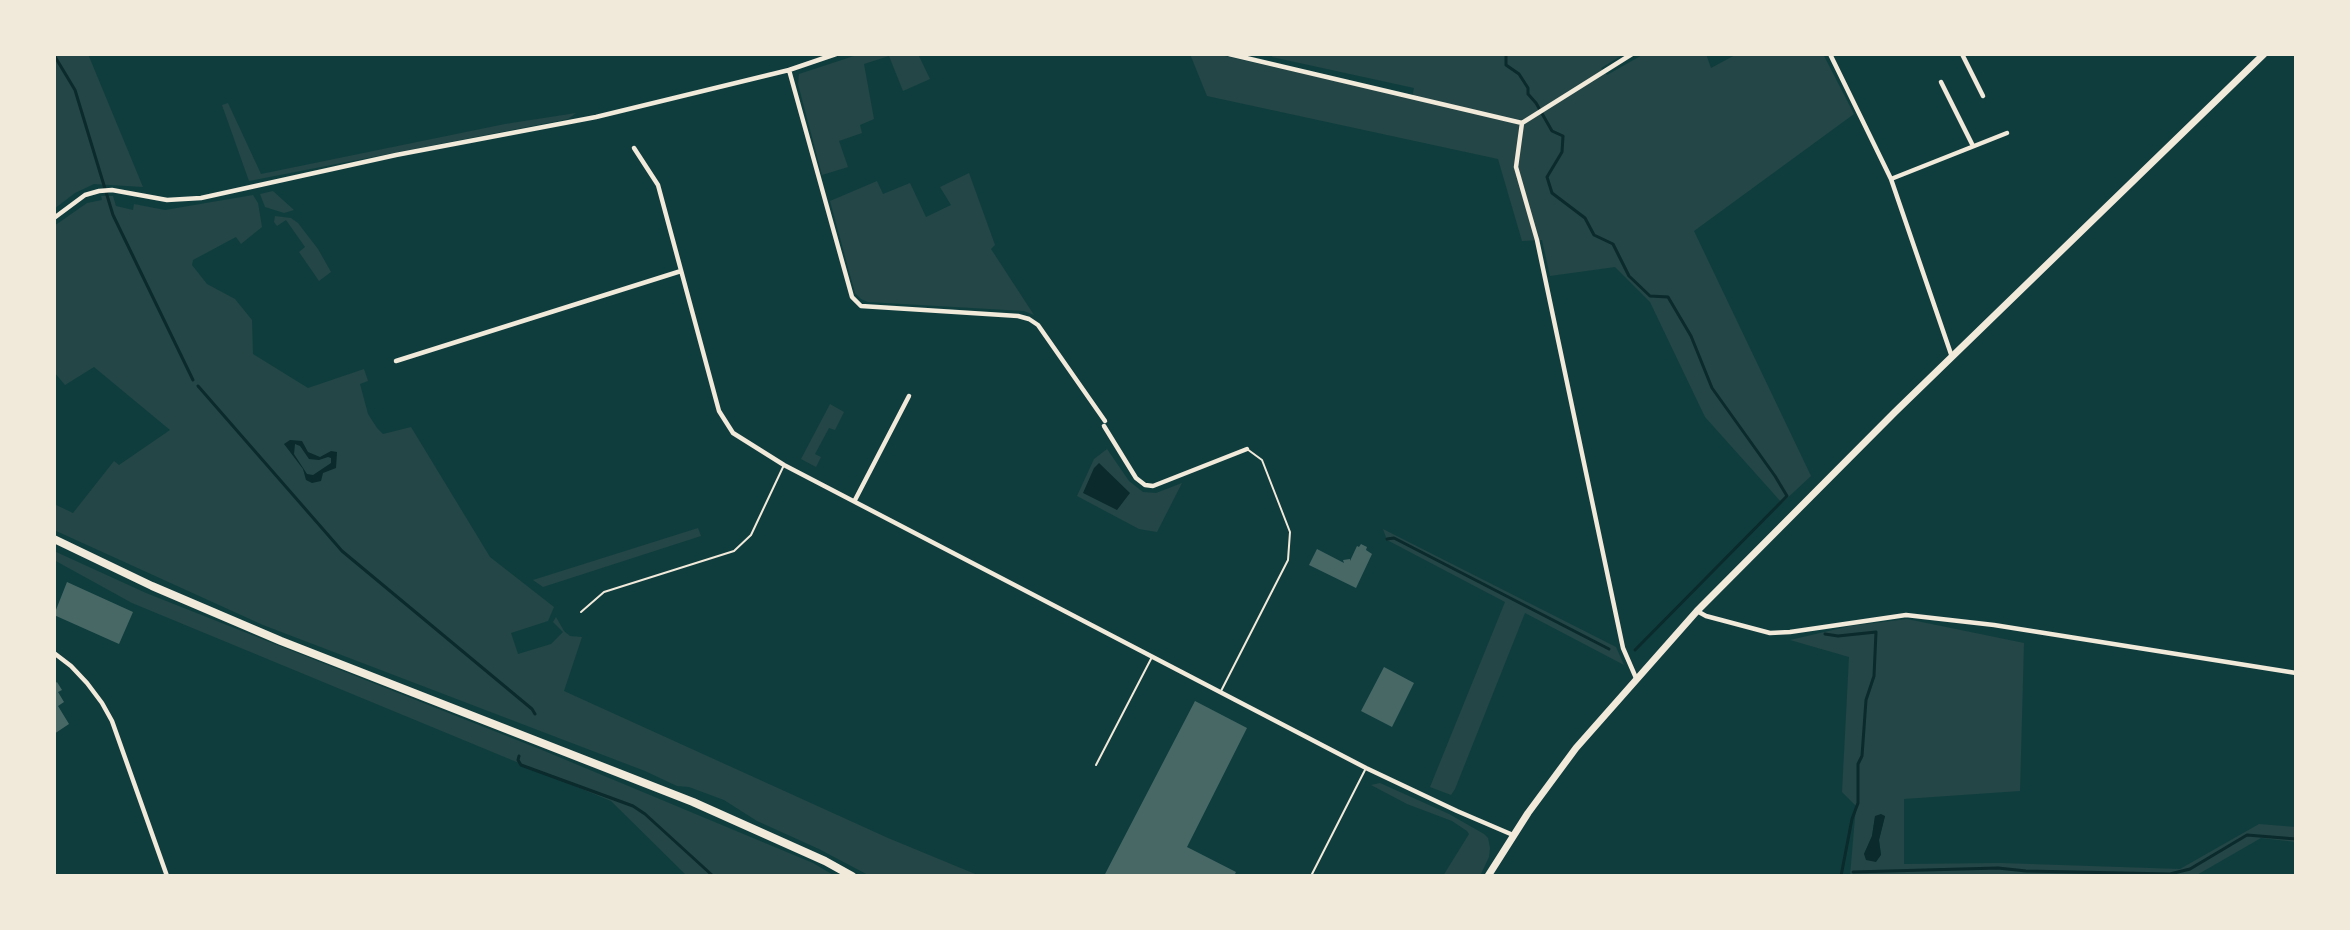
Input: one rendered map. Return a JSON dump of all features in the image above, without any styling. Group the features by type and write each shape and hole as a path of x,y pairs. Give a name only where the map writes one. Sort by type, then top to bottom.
{"main road":[{"path":"1488,876 1513,835 1569,756 1697,610 1952,357 2264,54"},
{"path":"54,539 152,586 281,641 693,802 825,861 852,876"}],"street":[{"path":"54,218 85,195 99,190 112,190 167,200 201,198 418,150 596,117 789,70 836,54"},
{"path":"1229,54 1522,123 1632,54"},
{"path":"1830,54 1891,179 1952,357"},
{"path":"1962,54 1983,96"},
{"path":"789,70 852,297 861,306 1018,316 1029,319 1038,325 1105,424 1136,478 1144,485 1153,486 1247,449"},
{"path":"1941,82 1973,146"},
{"path":"1522,123 1516,167 1537,240 1623,648 1636,678"},
{"path":"1891,179 2007,133"},
{"path":"634,147 658,185 718,411 733,433 784,465 855,500 1220,693 1366,768 1513,835"},
{"path":"396,361 681,271"},
{"path":"855,500 909,396"},
{"path":"1697,610 1706,616 1770,633 1906,615 1994,625 2176,656 2296,673"},
{"path":"54,653 87,683 112,721 167,876"}],"lane":[{"path":"1220,693 1288,560 1290,532 1262,460 1247,449"},
{"path":"581,612 604,592 734,551 751,535 784,465"},
{"path":"1096,765 1152,657"},
{"path":"1311,876 1366,768"}],"shaded area":[{"path":"54,54 88,54 143,187 94,184 75,193 54,209"},
{"path":"860,54 918,54 930,79 903,91 889,56 864,64 874,119 860,125 862,133 839,141 848,167 822,175 798,84 799,74"},
{"path":"1190,54 1216,54 1412,98 1414,88 1272,57 1273,54 1624,54 1601,68 1607,75 1644,54 1706,54 1711,68 1737,54 1823,54 1854,114 1694,231 1811,476 1782,503 1705,417 1650,302 1615,267 1550,276 1542,240 1522,241 1498,159 1207,96"},
{"path":"228,103 261,174 505,124 576,113 568,119 249,181 222,105"},
{"path":"969,173 995,245 991,249 1034,315 1024,311 868,302 861,299 855,293 830,201 877,181 883,194 910,183 926,217 951,205 940,187"},
{"path":"273,191 294,210 284,213 265,207 260,194"},
{"path":"253,195 258,203 262,227 241,244 236,237 193,260 192,265 207,284 235,299 252,320 253,354 308,388 364,369 368,381 360,384 368,414 377,428 383,434 411,427 490,557 554,607 548,621 511,633 518,654 551,644 563,632 553,622 556,617 564,631 570,636 582,637 564,691 888,838 980,876 870,876 819,849 757,821 724,800 689,787 677,786 645,771 263,625 54,530 54,504 73,513 114,461 119,465 170,430 94,367 65,385 54,372 54,226 87,203 102,200 101,196 113,196 116,206 133,210 134,204 165,210"},
{"path":"275,216 291,218 298,223 318,249 331,272 319,281 299,252 305,247 286,220 277,226 274,222"},
{"path":"830,404 844,412 835,430 829,428 815,454 821,457 816,467 801,459"},
{"path":"290,440 302,441 308,452 320,457 331,451 337,452 336,468 323,473 321,481 312,483 306,480 303,469 284,444","holes":["295,444 300,446 309,459 319,460 328,457 331,458 331,463 313,475 307,474 294,454"]},
{"path":"1107,449 1129,481 1143,492 1156,493 1182,483 1157,532 1139,529 1077,496 1094,459"},
{"path":"1099,463 1130,493 1117,510 1083,493 1094,468"},
{"path":"698,528 701,536 543,587 533,580"},
{"path":"1383,529 1616,647 1624,665 1525,613 1455,789 1451,795 1430,787 1505,602 1387,540"},
{"path":"54,551 146,593 542,750 813,863 835,876 687,876 611,801 132,603 54,560"},
{"path":"1907,619 2024,643 2020,791 1904,799 1904,864 2000,863 2180,869 2259,824 2296,827 2296,842 2261,838 2195,876 1982,876 1980,874 1850,876 1856,806 1842,792 1849,657 1790,640 1850,626","holes":["1885,816 1879,840 1881,855 1864,854 1872,836 1875,817"]},
{"path":"1380,783 1449,814 1484,834 1488,838 1490,848 1489,857 1480,876 1443,876 1469,834 1467,831 1452,821 1407,804 1371,785"},
{"path":"1881,814 1885,816 1879,840 1881,855 1876,862 1866,860 1864,854 1872,836 1875,816"}],"building":[{"path":"1361,544 1367,547 1366,550 1372,554 1356,588 1309,565 1317,549 1344,563 1343,560 1350,559 1350,561 1357,546"},
{"path":"67,582 133,612 119,644 54,615"},
{"path":"1384,667 1414,683 1392,727 1361,711"},
{"path":"57,682 62,690 58,692 64,702 58,706 69,724 54,734 54,684"},
{"path":"1195,701 1247,728 1187,847 1236,872 1234,876 1104,876"}],"waterway":[{"path":"1506,54 1506,65 1519,74 1528,88 1528,94 1536,103 1552,131 1563,136 1562,152 1547,177 1552,193 1585,218 1594,235 1613,244 1629,276 1650,296 1668,297 1691,336 1712,388 1787,496 1635,650"},
{"path":"54,55 75,90 113,215 193,380"},
{"path":"198,386 342,551 532,709 535,714"},
{"path":"1387,539 1394,538 1609,649"},
{"path":"1825,634 1838,636 1876,632 1874,676 1866,700 1862,756 1858,764 1858,803 1852,819 1841,876"},
{"path":"519,756 518,760 521,765 633,806 645,814 713,876"},
{"path":"1853,872 1998,868 2026,871 2170,874 2190,869 2247,835 2296,839"}]}
